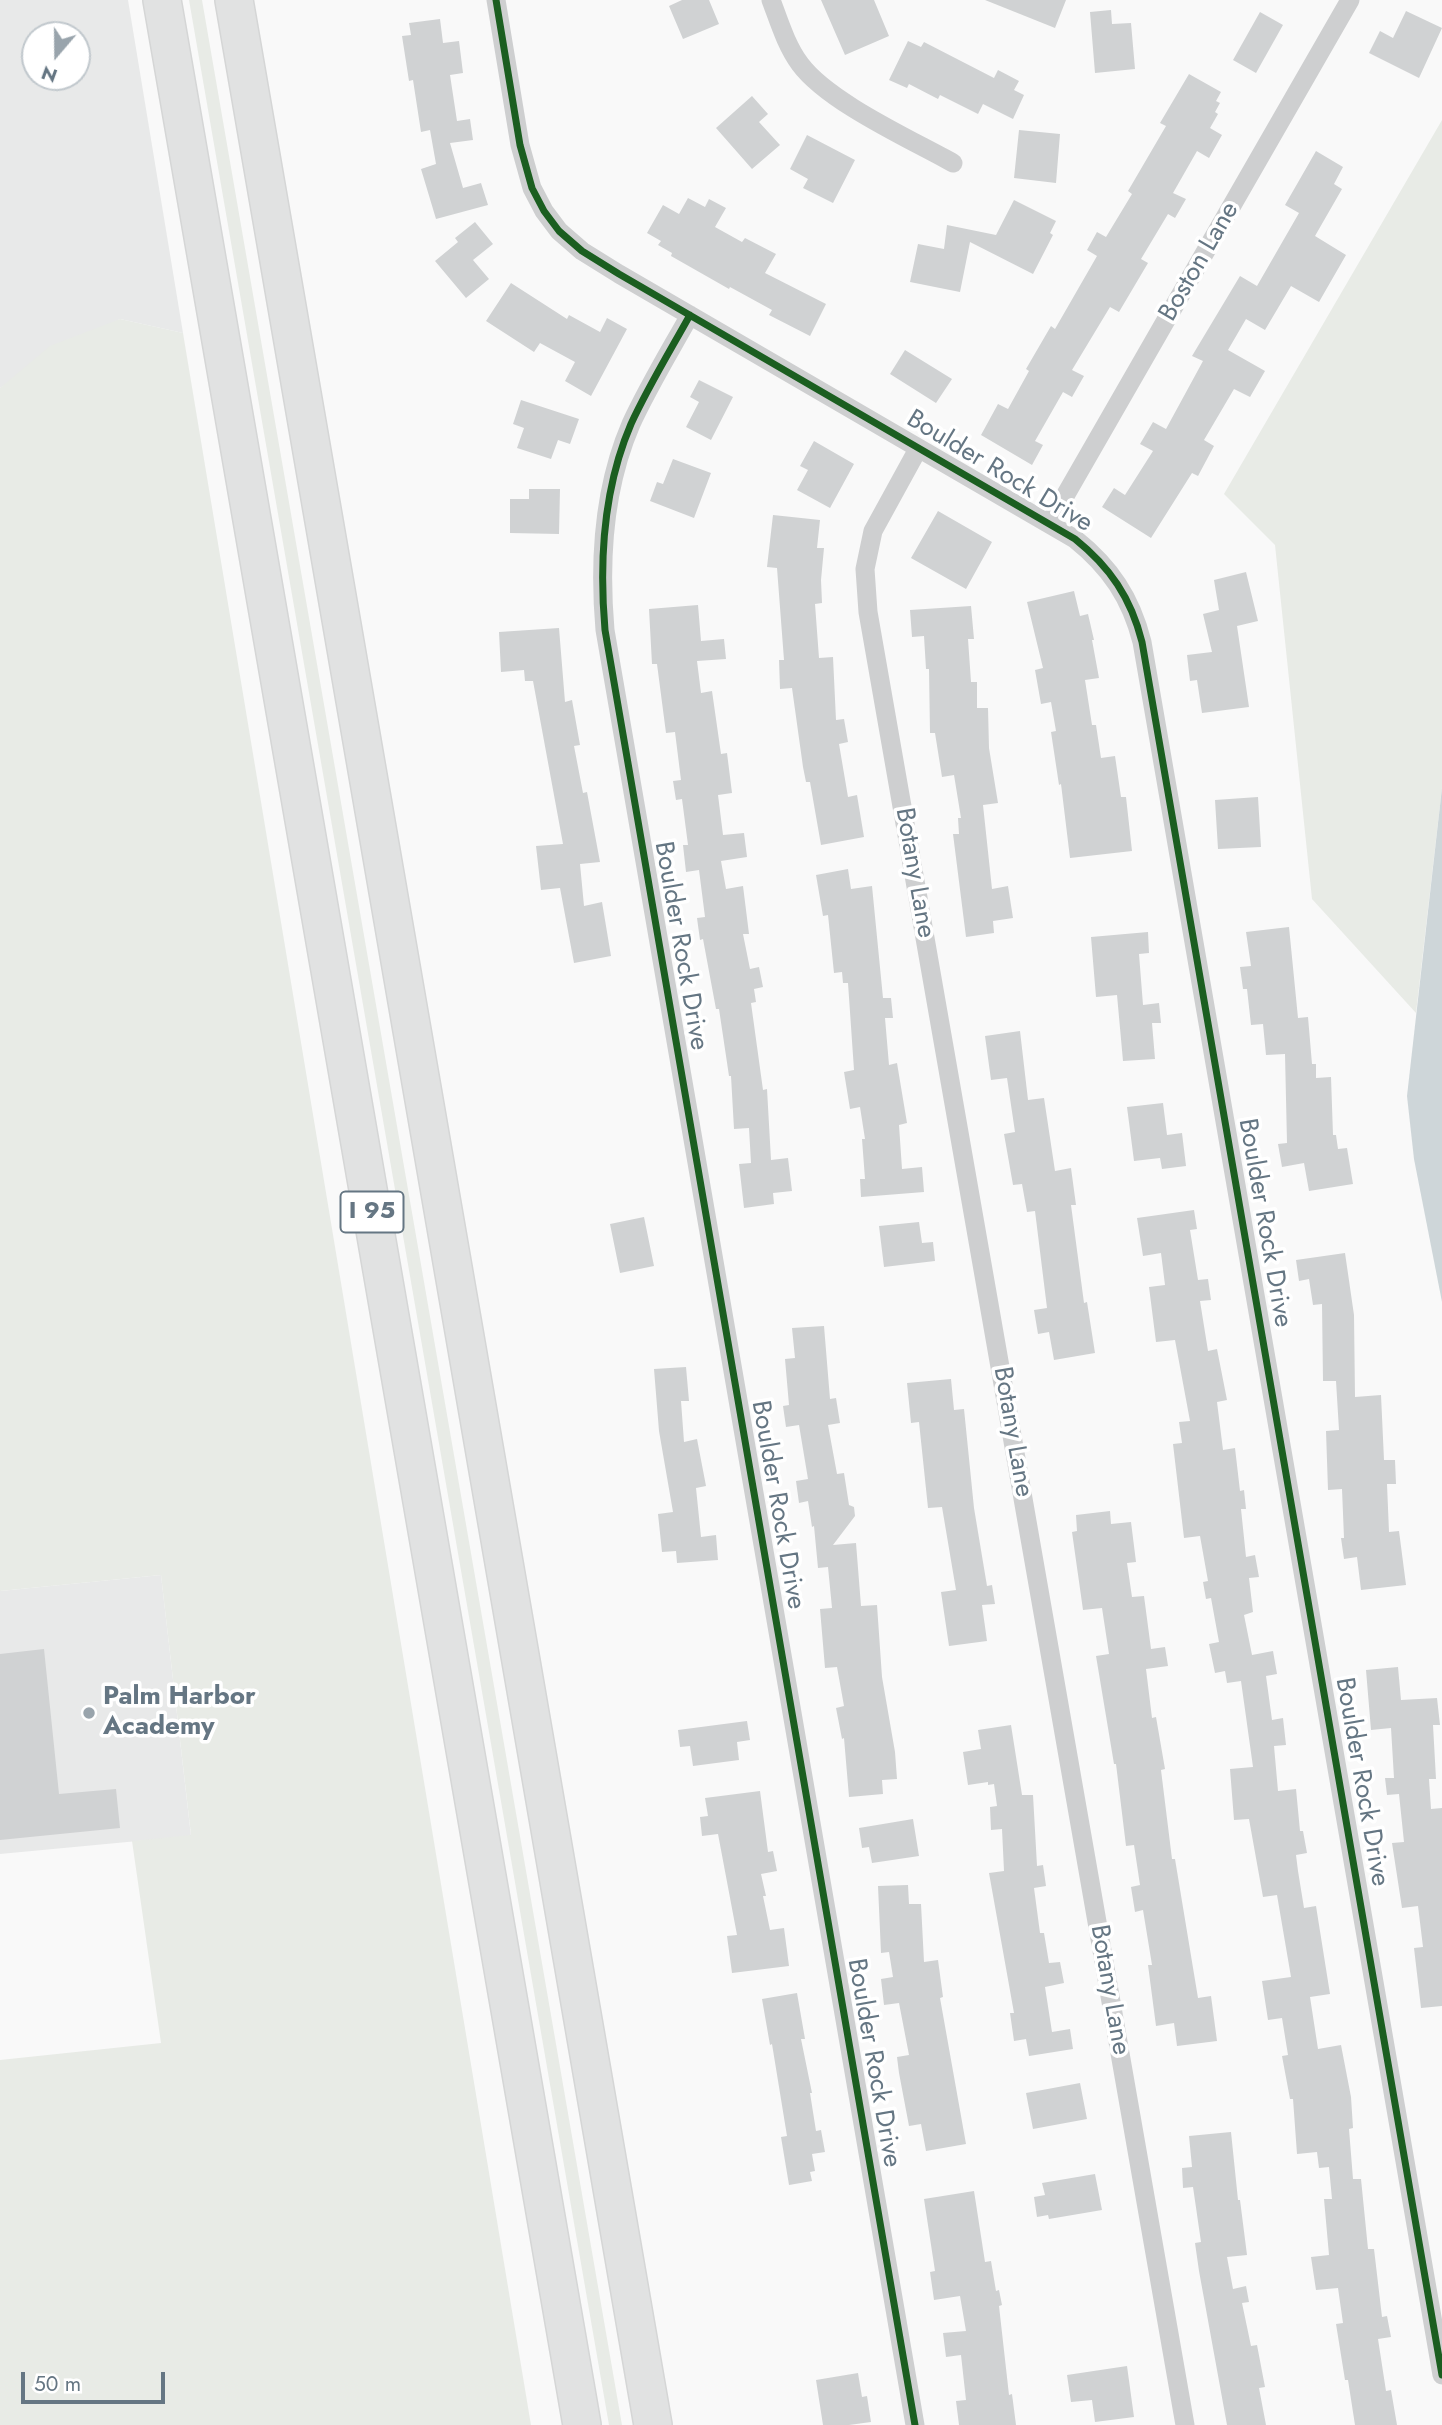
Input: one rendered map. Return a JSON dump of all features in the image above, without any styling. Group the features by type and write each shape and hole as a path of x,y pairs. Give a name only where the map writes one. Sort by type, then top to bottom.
{"highway":[{"name":"I 95","path":"162,0 582,2425"},
{"name":"I 95","path":"234,0 653,2425"}],"street":[{"name":"Boulder Rock Drive","path":"496,0 522,153 533,188 544,211 559,231 582,251 918,449 1050,522 1092,552 1113,575 1129,603 1142,642 1442,2375"},
{"path":"771,0 796,58 817,83 853,107 953,163"},
{"name":"Boston Lane","path":"1050,522 1350,0"},
{"name":"Boulder Rock Drive","path":"690,315 641,404 618,462 609,502 603,552 605,630 915,2425"},
{"name":"Botany Lane","path":"918,449 873,531 866,569 868,612 1185,2425"}],"shaded area":[{"path":"0,0 128,0 183,333 120,319 0,388"},
{"path":"189,0 202,0 622,2425 609,2425"},
{"path":"1442,120 1442,788 1416,1013 1312,899 1275,545 1224,494"},
{"path":"120,319 183,333 531,2425 0,2425 0,2060 161,2043 132,1841 191,1835 161,1575 0,1591 0,388 50,346"},
{"path":"1442,788 1442,1302 1414,1159 1407,1096"},
{"name":"Palm Harbor Academy","path":"161,1575 191,1836 0,1854 0,1591"}],"building":[{"path":"682,0 709,0 719,24 683,39 669,6"},
{"path":"821,0 874,0 889,36 845,55"},
{"path":"985,0 1066,0 1055,28"},
{"path":"1111,10 1112,24 1131,23 1135,69 1095,73 1090,12"},
{"path":"1406,11 1442,28 1419,78 1369,53 1380,31 1393,38"},
{"path":"1260,12 1283,25 1256,73 1233,60"},
{"path":"440,19 443,43 459,41 463,73 450,75 457,121 470,119 473,140 450,143 463,188 481,183 488,205 436,219 421,169 436,164 430,130 421,132 413,80 409,81 402,36 411,35 409,23"},
{"path":"908,41 921,47 924,42 994,78 998,70 1019,81 1014,90 1024,95 1013,119 983,104 978,114 940,95 938,99 909,84 907,88 889,80"},
{"path":"1189,74 1221,92 1216,101 1220,103 1215,112 1218,114 1210,128 1222,135 1209,158 1197,151 1173,193 1186,199 1175,218 1168,214 1141,259 1148,263 1119,312 1110,307 1072,370 1084,376 1072,397 1063,392 1035,441 1043,445 1032,465 981,435 998,404 1008,409 1029,371 1026,369 1051,326 1055,329 1097,256 1087,250 1097,232 1106,237 1132,194 1128,191 1166,126 1160,123"},
{"path":"752,96 768,114 759,122 780,145 752,169 716,128"},
{"path":"1019,130 1060,134 1056,183 1014,178"},
{"path":"807,135 855,160 833,203 803,188 808,179 790,169"},
{"path":"1316,151 1343,167 1334,184 1342,189 1315,236 1346,255 1319,302 1291,286 1265,330 1246,319 1228,350 1265,371 1250,397 1234,389 1204,440 1214,446 1198,476 1192,473 1151,538 1102,507 1114,488 1125,495 1153,451 1140,444 1153,422 1166,429 1203,361 1192,356 1240,276 1257,286 1299,213 1285,205"},
{"path":"688,198 705,207 709,199 726,208 715,227 742,242 745,238 776,254 765,273 826,304 810,336 769,315 772,310 671,256 672,253 658,245 661,241 647,233 663,205 679,214"},
{"path":"1014,200 1056,221 1050,233 1053,235 1033,274 970,242 960,292 910,282 918,244 944,249 947,225 996,235"},
{"path":"475,222 493,244 473,260 489,279 466,298 435,261 458,242 455,238"},
{"path":"511,283 567,319 569,315 600,332 607,318 627,329 591,396 565,381 575,362 540,343 534,352 486,321"},
{"path":"905,350 952,379 936,403 890,374"},
{"path":"699,380 733,397 711,440 686,427 699,402 690,397"},
{"path":"521,400 579,419 570,444 558,440 551,459 517,448 524,428 513,424"},
{"path":"814,441 854,464 830,508 797,490 808,470 800,466"},
{"path":"673,459 711,473 694,518 650,501 657,482 663,484"},
{"path":"529,489 560,489 559,534 510,533 510,499 529,499"},
{"path":"938,511 992,542 966,589 911,558"},
{"path":"773,515 820,520 817,548 824,548 822,603 815,604 819,658 833,657 836,720 844,719 848,742 839,744 848,797 857,795 864,837 821,845 810,782 806,782 803,767 792,688 780,689 779,660 784,660 777,568 767,567"},
{"path":"1246,572 1258,621 1237,626 1249,707 1202,713 1197,680 1190,681 1187,655 1212,652 1203,614 1219,610 1214,580"},
{"path":"1074,591 1080,616 1088,614 1094,640 1099,678 1085,680 1092,725 1096,725 1101,758 1115,756 1121,797 1126,797 1132,851 1070,858 1061,784 1059,785 1051,732 1056,731 1051,702 1041,704 1035,670 1043,668 1027,602"},
{"path":"698,605 701,641 724,639 726,659 697,661 701,693 712,691 721,754 727,753 732,793 718,795 723,835 744,833 747,857 721,861 726,889 743,886 749,934 743,934 750,969 759,967 763,987 754,989 756,1002 751,1003 763,1090 767,1089 771,1160 788,1158 792,1191 773,1193 774,1204 744,1208 739,1164 751,1163 749,1128 734,1129 731,1076 719,1009 716,1009 697,918 705,917 699,870 686,872 683,845 688,845 682,799 676,800 673,781 681,780 675,732 666,733 657,664 652,664 649,609"},
{"path":"971,606 974,639 968,639 971,682 977,682 977,708 988,708 989,748 998,803 983,805 992,889 1008,886 1013,918 993,921 994,933 966,937 953,834 959,834 958,818 961,818 954,775 942,777 935,733 930,733 929,669 926,669 924,636 912,637 910,610"},
{"path":"559,628 565,702 572,700 580,745 574,746 583,793 587,792 600,862 580,864 584,906 602,902 611,956 574,963 560,888 541,890 536,846 563,844 533,681 525,681 524,670 501,672 499,632"},
{"path":"1258,797 1261,847 1218,849 1215,800"},
{"path":"848,869 851,889 872,886 883,998 891,998 893,1018 885,1018 889,1065 897,1063 907,1123 899,1125 902,1169 922,1167 924,1192 861,1197 860,1179 865,1179 862,1139 865,1139 860,1107 850,1109 844,1072 854,1070 848,983 843,983 842,972 834,973 828,915 823,916 816,875"},
{"path":"1289,927 1298,1018 1308,1017 1312,1064 1316,1064 1316,1078 1331,1077 1333,1135 1336,1135 1338,1149 1347,1148 1353,1184 1309,1191 1304,1163 1282,1167 1278,1144 1287,1143 1285,1054 1266,1055 1263,1024 1251,1025 1247,989 1243,989 1240,967 1251,966 1246,932"},
{"path":"1148,932 1149,953 1139,954 1143,1005 1159,1003 1161,1023 1152,1023 1155,1059 1123,1061 1117,995 1096,997 1091,937"},
{"path":"1020,1031 1028,1100 1044,1098 1055,1171 1071,1168 1076,1205 1071,1205 1084,1303 1087,1302 1095,1353 1054,1360 1049,1332 1038,1334 1034,1310 1047,1308 1035,1211 1027,1212 1022,1184 1013,1185 1004,1134 1015,1132 1007,1078 991,1080 985,1036"},
{"path":"1163,1103 1167,1135 1182,1133 1186,1166 1162,1169 1160,1158 1134,1161 1127,1107"},
{"path":"1194,1210 1197,1229 1190,1230 1198,1280 1208,1279 1211,1300 1200,1301 1208,1351 1217,1349 1227,1400 1217,1402 1223,1450 1235,1448 1240,1491 1244,1490 1246,1509 1241,1509 1246,1557 1255,1555 1259,1577 1249,1578 1253,1612 1244,1615 1252,1655 1273,1651 1277,1674 1266,1676 1272,1720 1283,1718 1286,1745 1274,1746 1278,1791 1296,1789 1300,1831 1303,1831 1307,1853 1296,1855 1304,1908 1316,1906 1330,1994 1310,1997 1318,2049 1341,2045 1351,2097 1353,2128 1349,2129 1353,2179 1361,2179 1368,2249 1374,2249 1382,2317 1387,2316 1391,2337 1378,2339 1386,2391 1391,2390 1397,2425 1355,2425 1336,2324 1343,2323 1338,2288 1316,2290 1311,2257 1329,2255 1324,2199 1332,2199 1329,2167 1319,2168 1317,2152 1297,2154 1293,2099 1290,2099 1282,2056 1288,2055 1282,2018 1268,2020 1262,1981 1291,1977 1277,1895 1263,1897 1249,1819 1234,1820 1230,1769 1253,1767 1241,1681 1227,1683 1225,1671 1215,1673 1209,1644 1219,1642 1211,1598 1206,1599 1203,1582 1208,1581 1200,1536 1184,1538 1173,1444 1182,1443 1179,1422 1190,1421 1175,1340 1156,1342 1149,1287 1165,1285 1161,1253 1143,1256 1137,1218"},
{"path":"644,1217 654,1266 620,1273 610,1224"},
{"path":"919,1222 922,1243 933,1242 935,1261 884,1267 879,1226"},
{"path":"1345,1253 1354,1315 1355,1397 1381,1395 1384,1460 1395,1460 1396,1484 1387,1484 1389,1532 1399,1531 1406,1585 1361,1590 1357,1557 1344,1559 1341,1538 1344,1538 1342,1489 1328,1490 1326,1431 1339,1430 1336,1381 1323,1381 1322,1304 1313,1305 1309,1279 1299,1281 1296,1260"},
{"path":"824,1326 830,1399 836,1398 840,1423 828,1425 837,1474 844,1473 849,1505 854,1507 855,1516 833,1545 856,1543 861,1606 877,1605 882,1677 897,1779 882,1780 883,1794 849,1797 844,1738 842,1739 836,1708 844,1706 837,1667 825,1668 820,1609 832,1608 828,1567 818,1568 814,1526 812,1527 808,1501 799,1503 796,1481 808,1479 799,1425 786,1427 783,1406 789,1405 785,1359 795,1358 792,1328"},
{"path":"686,1367 689,1401 681,1401 684,1442 697,1439 706,1486 696,1488 701,1537 716,1535 718,1560 677,1563 676,1551 662,1552 658,1514 673,1512 659,1431 654,1369"},
{"path":"951,1379 954,1410 964,1409 974,1508 987,1586 992,1585 995,1604 982,1605 987,1641 949,1646 941,1592 956,1590 942,1507 928,1508 919,1422 911,1423 907,1383"},
{"path":"1110,1511 1111,1524 1131,1522 1136,1562 1127,1563 1132,1597 1144,1596 1151,1649 1165,1647 1168,1666 1146,1669 1152,1718 1156,1717 1165,1769 1161,1770 1172,1859 1175,1859 1198,1998 1211,1996 1217,2041 1177,2046 1174,2023 1156,2026 1148,1965 1152,1965 1143,1910 1135,1912 1131,1887 1140,1885 1134,1845 1126,1846 1116,1764 1096,1656 1109,1654 1102,1608 1083,1610 1072,1532 1077,1531 1076,1515"},
{"path":"44,1649 59,1794 116,1789 120,1828 0,1840 0,1654"},
{"path":"1398,1667 1401,1700 1437,1698 1440,1725 1433,1725 1436,1779 1429,1779 1431,1809 1442,1808 1442,2006 1421,2008 1414,1948 1423,1947 1418,1906 1402,1908 1392,1843 1404,1842 1399,1794 1387,1795 1385,1778 1394,1778 1391,1728 1371,1730 1366,1670"},
{"path":"747,1721 750,1740 737,1742 739,1760 693,1766 690,1746 680,1747 678,1730"},
{"path":"1011,1725 1022,1795 1033,1795 1037,1866 1043,1865 1046,1886 1034,1888 1040,1933 1044,1933 1049,1963 1060,1962 1064,1983 1045,1987 1052,2032 1070,2029 1073,2049 1029,2056 1026,2039 1014,2041 1010,2013 1014,2013 989,1873 1004,1871 1002,1829 991,1830 990,1807 997,1806 994,1784 988,1785 988,1782 968,1785 963,1752 981,1749 978,1730"},
{"path":"760,1791 768,1852 773,1851 777,1871 761,1874 766,1896 763,1896 770,1930 784,1928 789,1966 732,1973 727,1936 737,1935 718,1834 702,1836 700,1817 708,1816 705,1798"},
{"path":"913,1819 919,1856 872,1863 869,1847 862,1848 859,1828"},
{"path":"908,1885 909,1904 921,1904 924,1962 938,1960 943,1997 940,1998 966,2144 926,2151 921,2124 909,2126 899,2073 897,2057 909,2055 899,2003 884,2005 881,1979 893,1977 889,1952 881,1953 878,1886"},
{"path":"797,1993 805,2039 801,2039 812,2093 816,2131 821,2130 825,2152 812,2154 815,2171 810,2172 812,2181 789,2185 781,2137 787,2136 762,1999"},
{"path":"1080,2083 1087,2119 1033,2129 1026,2093"},
{"path":"1231,2132 1247,2255 1227,2257 1233,2289 1246,2286 1249,2302 1242,2303 1251,2346 1257,2345 1265,2387 1259,2388 1266,2425 1227,2425 1195,2243 1201,2242 1193,2187 1183,2188 1182,2168 1192,2167 1189,2136"},
{"path":"1095,2174 1102,2210 1049,2219 1048,2215 1037,2217 1034,2197 1045,2195 1042,2183"},
{"path":"974,2191 985,2262 991,2261 996,2291 999,2290 1002,2305 999,2306 1009,2395 1012,2394 1016,2425 959,2425 956,2401 966,2400 961,2355 946,2357 943,2333 966,2331 960,2296 934,2300 930,2272 935,2271 924,2199"},
{"path":"1127,2366 1134,2417 1095,2422 1092,2400 1071,2402 1067,2375"},
{"path":"858,2373 862,2397 867,2396 871,2422 823,2425 816,2380"}],"cycle path":[{"path":"496,0 520,145 532,188 559,231 582,251 619,274 1075,539 1109,572 1132,611 1142,642 1442,2375"},
{"path":"690,315 631,424 614,474 603,552 605,630 915,2425"}],"place":[{"name":"Palm Harbor Academy","path":"89,1713"}]}
